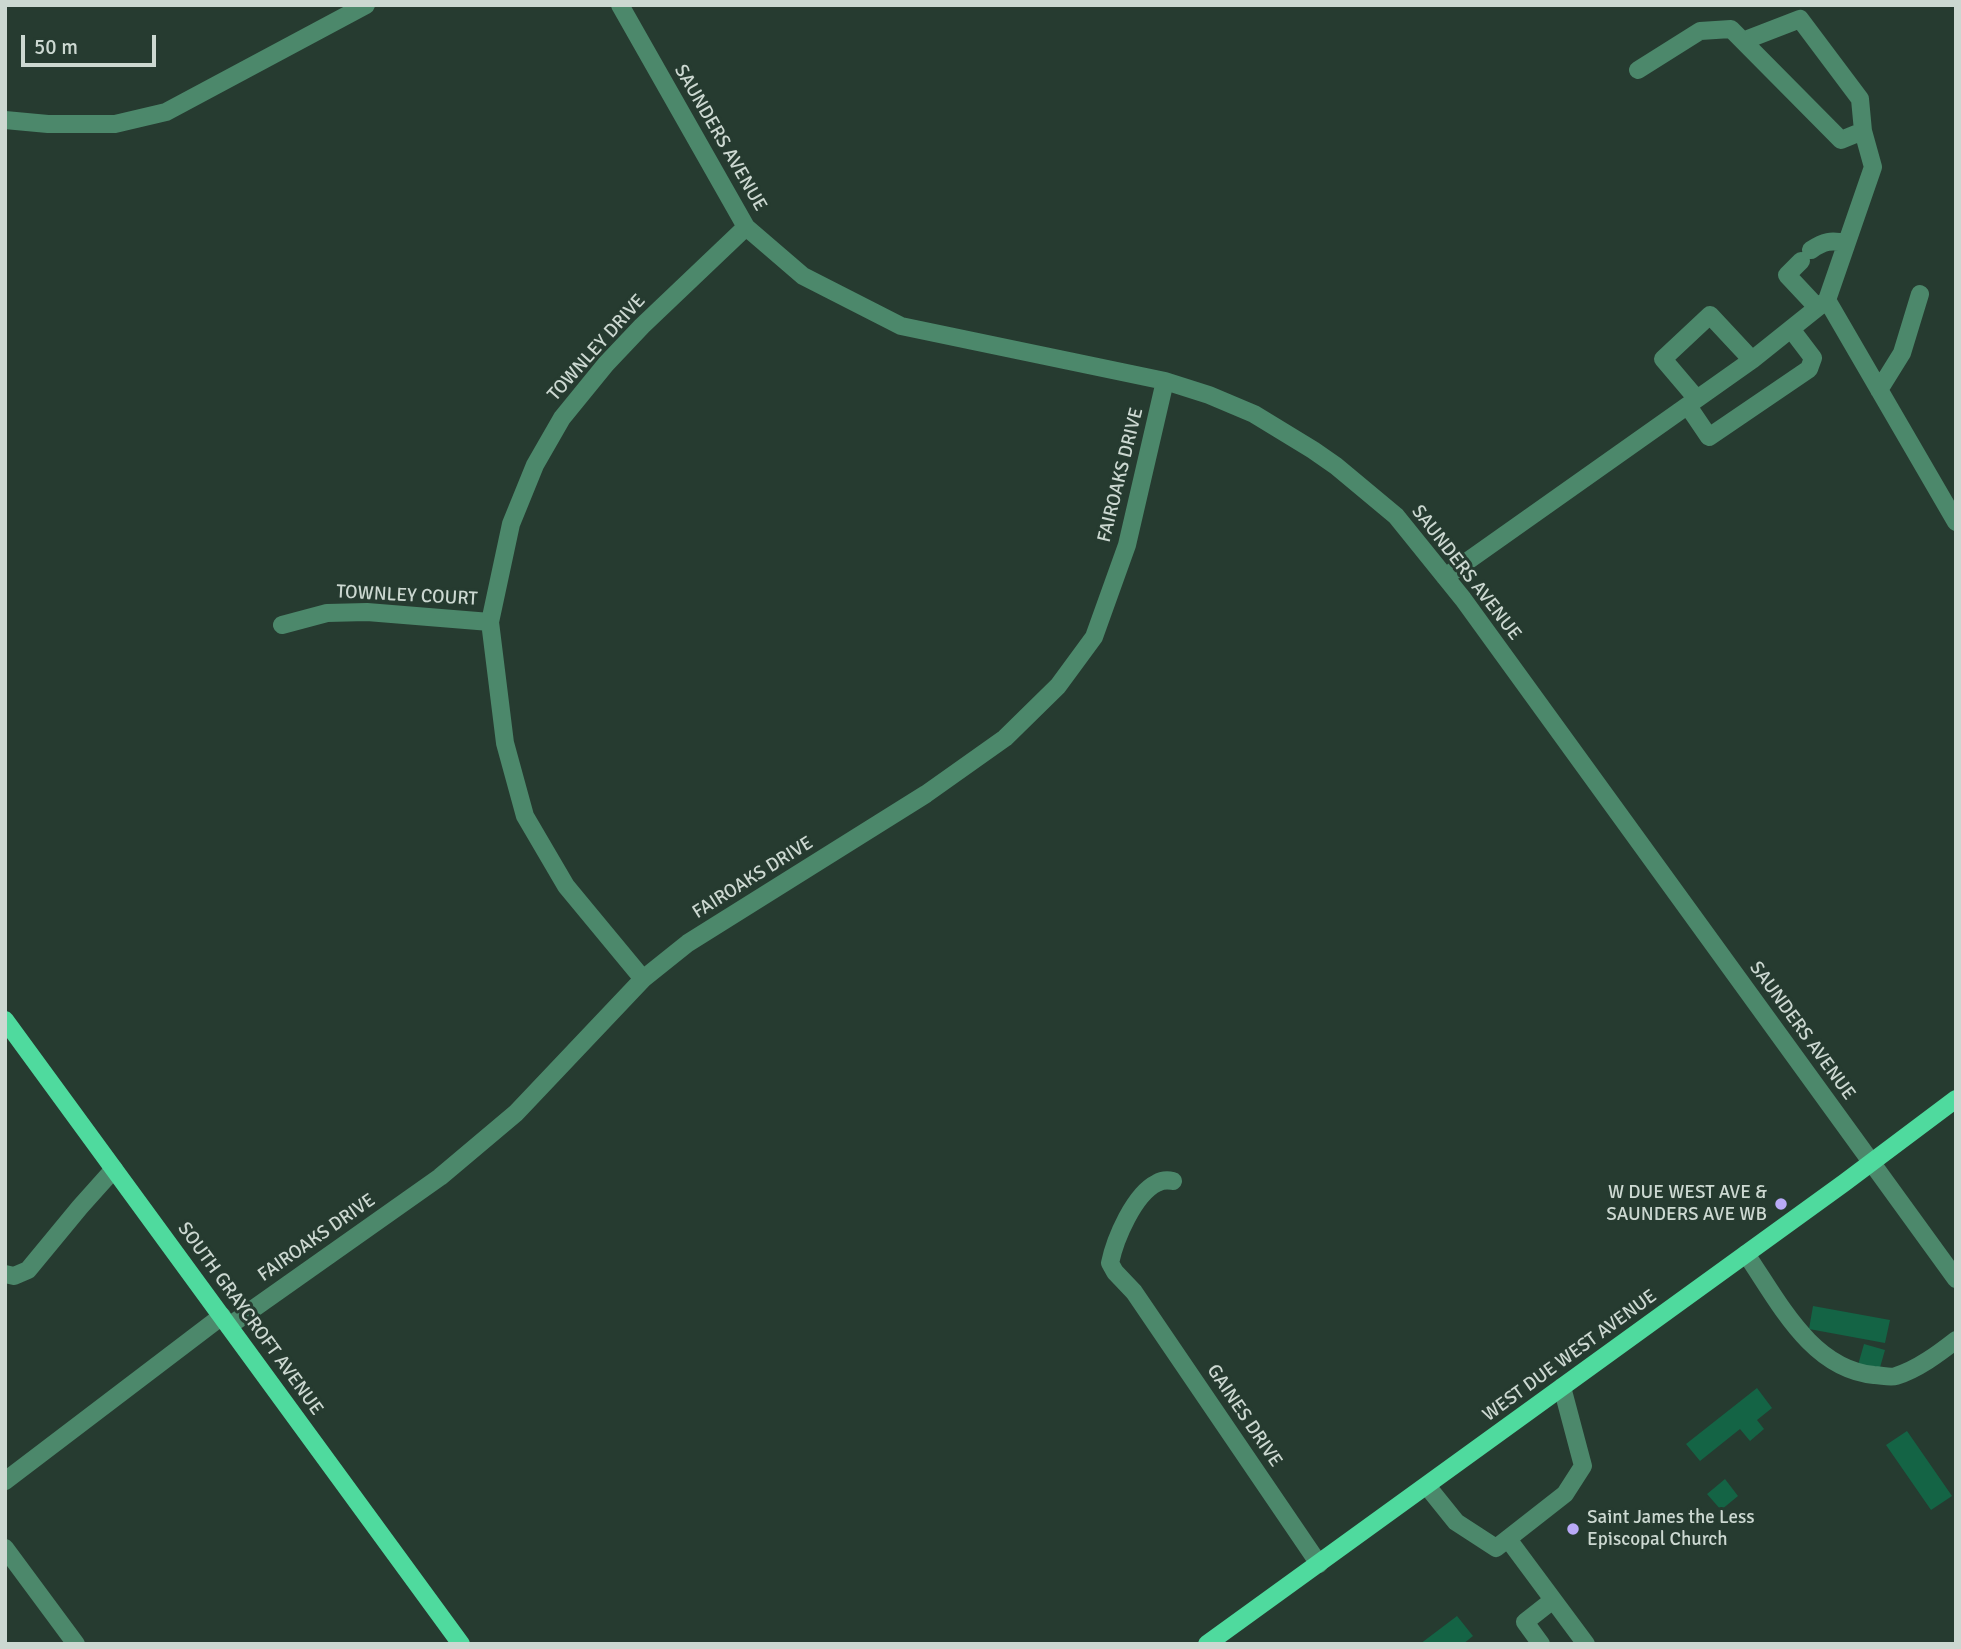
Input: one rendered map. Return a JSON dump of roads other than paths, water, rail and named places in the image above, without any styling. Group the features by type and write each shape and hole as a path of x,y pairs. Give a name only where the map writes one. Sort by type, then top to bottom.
{"main road":[{"name":"SOUTH GRAYCROFT AVENUE","path":"5,1020 461,1644"},
{"name":"WEST DUE WEST AVENUE","path":"1207,1644 1872,1163 1956,1099"}],"street":[{"path":"5,120 48,124 115,124 166,112 366,5"},
{"name":"SAUNDERS AVENUE","path":"620,5 746,227 803,276 901,326 1165,381 1209,395 1254,414 1313,450 1396,516 1445,577 1956,1279"},
{"path":"1445,577 1752,360 1822,303 1873,167 1863,131 1860,99 1800,19 1743,41"},
{"path":"1638,69 1700,31 1731,29 1840,139 1863,131"},
{"name":"TOWNLEY DRIVE","path":"643,979 566,886 525,816 505,743 490,621 511,524 535,465 562,418 606,364 642,326 746,227"},
{"path":"1846,243 1821,243 1787,275 1822,303 1879,390 1956,523"},
{"path":"1879,390 1902,353 1920,295"},
{"path":"1752,360 1710,315 1663,359 1692,402 1709,438 1809,369 1813,358 1791,329"},
{"name":"FAIROAKS DRIVE","path":"5,1481 226,1321 440,1177 516,1113 643,979 698,936 926,794 1005,738 1058,686 1094,637 1127,545 1165,381"},
{"name":"TOWNLEY COURT","path":"282,625 327,613 367,612 490,621"},
{"path":"5,1274 15,1276 28,1270 114,1169"},
{"name":"GAINES DRIVE","path":"1173,1181 1157,1183 1146,1192 1123,1227 1110,1263 1134,1292 1319,1564"},
{"path":"1746,1254 1806,1341 1839,1366 1867,1374 1894,1377 1935,1357 1956,1340"},
{"path":"1427,1486 1456,1522 1496,1548 1565,1494 1583,1466 1562,1387"},
{"path":"1508,1539 1586,1644"},
{"path":"5,1548 76,1644"},
{"path":"1541,1644 1525,1622 1553,1600"}],"place":[{"name":"W DUE WEST AVE & SAUNDERS AVE WB","path":"1781,1204"},
{"name":"Saint James the Less Episcopal Church","path":"1573,1529"}]}
